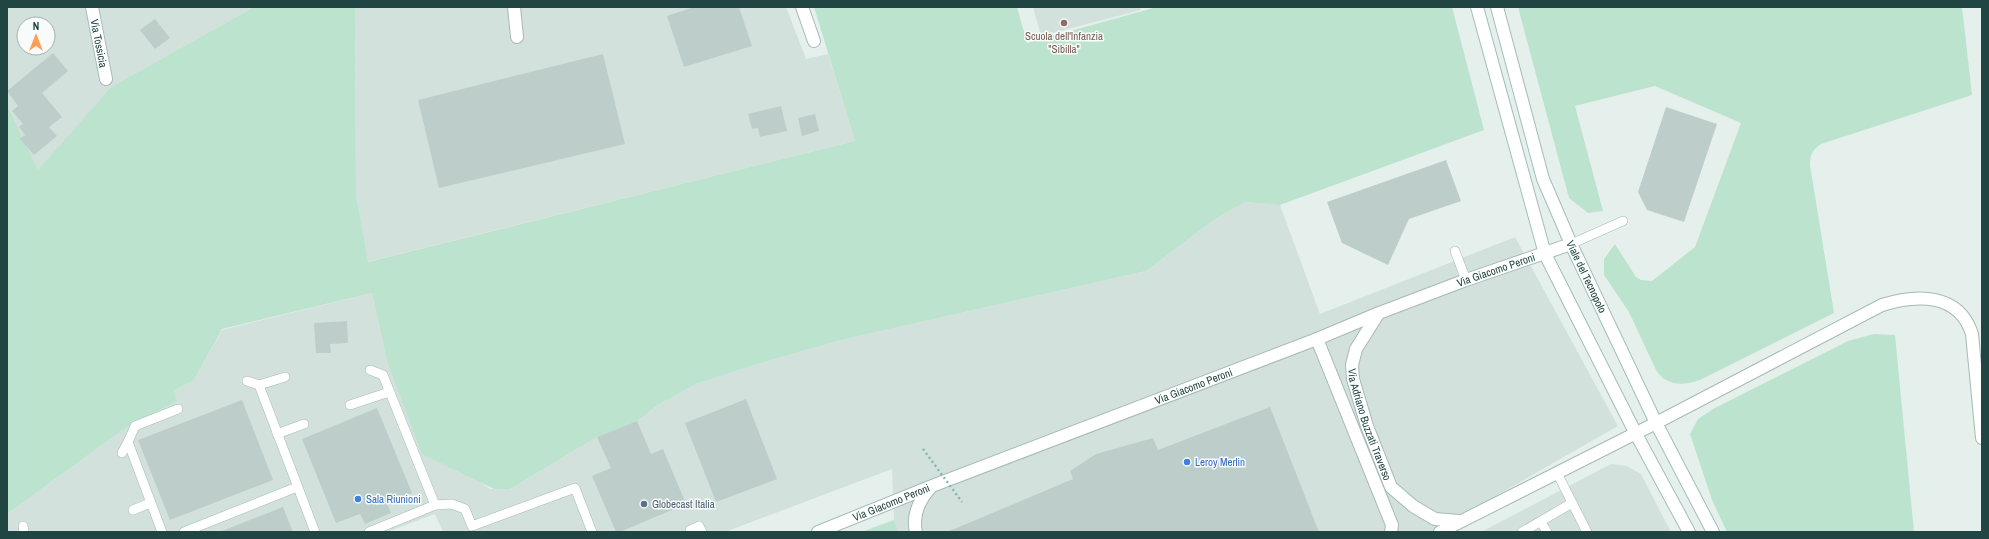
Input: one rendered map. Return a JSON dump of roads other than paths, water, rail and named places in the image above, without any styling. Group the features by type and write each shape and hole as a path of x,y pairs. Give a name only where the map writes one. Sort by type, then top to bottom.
{"street":[{"name":"Via Tossicia","path":"92,7 106,79"},
{"path":"514,7 517,37"},
{"path":"802,7 814,41"},
{"path":"1477,7 1545,254 1636,434 1689,532"},
{"name":"Viale del Tecnopolo","path":"1497,7 1543,179 1571,244 1656,423 1712,532"},
{"name":"Via Giacomo Peroni","path":"818,532 932,486 1317,339 1379,313 1466,280 1571,244"},
{"path":"1440,532 1557,472 1636,434 1882,305 1903,300 1928,299 1951,305 1960,312 1968,322 1972,334 1982,438"},
{"name":"Via Adriano Buzzati Traverso","path":"1379,313 1368,327 1356,349 1352,365 1353,378 1367,426 1391,487 1413,506 1435,519 1459,521"},
{"name":"Via Adriano Buzzati Traverso","path":"1317,339 1392,525 1391,532"},
{"path":"916,532 916,510 922,498 932,486"}],"lane":[{"path":"1571,244 1623,221"},
{"path":"1454,251 1466,280"},
{"path":"370,370 383,375 435,505"},
{"path":"247,382 259,385 286,377"},
{"path":"259,385 315,532"},
{"path":"350,405 390,392"},
{"path":"122,454 135,426 178,409"},
{"path":"277,434 304,424"},
{"path":"128,442 162,532"},
{"path":"1557,472 1587,532"},
{"path":"184,532 297,487"},
{"path":"369,532 435,505 452,504 465,509 472,526 574,488 592,532"},
{"path":"133,510 150,503"},
{"path":"1522,532 1572,503"},
{"path":"1541,522 1547,532"},
{"path":"690,530 699,526 702,532"}],"place":[{"name":"Scuola dell'Infanzia \"Sibilla\"","path":"1064,23"},
{"name":"Leroy Merlin","path":"1187,462"},
{"name":"Sala Riunioni","path":"358,499"},
{"name":"Globecast Italia","path":"644,504"}]}
